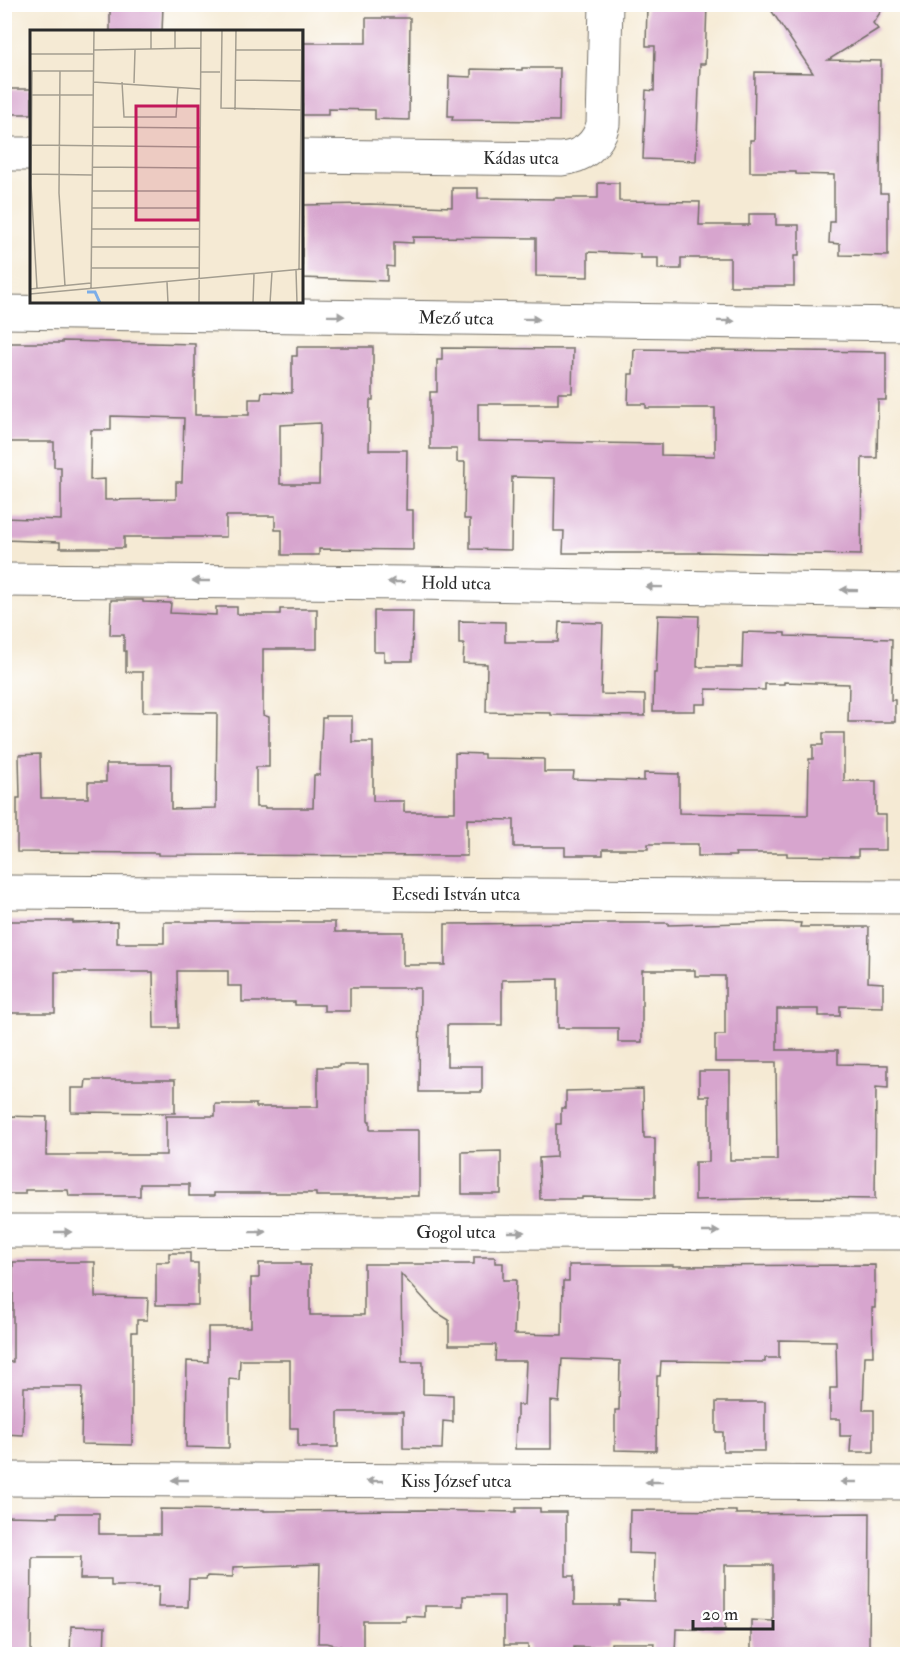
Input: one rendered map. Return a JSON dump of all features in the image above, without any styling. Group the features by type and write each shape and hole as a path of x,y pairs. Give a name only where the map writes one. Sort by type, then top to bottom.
{"street":[{"name":"Kádas utca","path":"303,156 561,159 579,155 596,141 603,124 606,4"},
{"path":"4,154 30,154"},
{"name":"Mező utca","path":"4,312 908,324"},
{"name":"Hold utca","path":"4,580 403,582 908,591"},
{"name":"Ecsedi István utca","path":"4,892 908,897"},
{"name":"Gogol utca","path":"4,1231 908,1233"},
{"name":"Kiss József utca","path":"4,1479 908,1483"}],"building":[{"path":"707,4 705,64 700,64 696,161 643,159 646,90 654,91 655,46 646,46 647,5"},
{"path":"767,4 886,4 873,23 878,29 828,60 881,61 880,193 888,193 888,256 840,255 840,244 829,243 830,222 834,222 834,175 750,172 750,140 754,140 755,72 813,73"},
{"path":"110,6 163,6 162,30 110,30"},
{"path":"366,18 410,18 409,120 375,119 375,110 328,109 328,115 303,115 303,43 366,43"},
{"path":"522,68 560,68 559,121 452,120 453,116 448,116 449,76 471,77 471,69 522,70"},
{"path":"4,89 30,89 30,114 4,114"},
{"path":"598,183 619,183 619,201 700,202 699,225 749,225 749,214 776,214 776,225 799,225 799,256 794,256 794,286 730,286 730,258 681,258 681,269 658,269 658,258 640,258 640,254 588,252 588,277 536,276 536,238 413,237 413,243 394,242 394,267 387,266 387,281 303,278 303,205 370,204 452,207 452,188 478,188 478,198 598,198"},
{"path":"62,341 195,344 195,415 249,415 249,399 261,399 262,392 292,393 292,356 297,356 297,347 373,347 373,400 370,400 369,450 407,450 406,510 413,510 413,550 319,549 319,555 282,555 282,530 275,530 275,516 226,516 226,537 124,537 124,548 60,548 60,542 4,540 4,518 61,520 61,467 54,467 54,442 7,442 8,399 4,399 4,343 62,343","holes":["111,416 184,418 182,482 176,482 176,499 105,500 105,479 90,480 91,430 111,430","320,423 319,484 280,484 280,425"]},
{"path":"442,348 573,349 572,393 558,393 558,404 478,404 478,441 661,444 661,455 715,456 715,408 646,408 646,404 628,404 629,374 633,374 634,349 886,352 886,400 878,400 877,458 862,458 861,555 698,552 563,553 564,531 554,531 555,478 512,477 511,550 470,549 470,519 464,519 465,462 457,462 457,449 430,449 430,392 437,392 437,360 442,360"},
{"path":"111,600 171,603 170,613 216,615 216,607 237,607 237,614 280,614 280,609 317,609 317,649 263,649 263,715 269,717 269,767 256,767 256,807 313,808 314,775 320,775 322,718 326,716 352,716 352,742 373,742 373,801 404,801 404,812 455,812 455,753 484,754 484,758 544,759 544,772 574,772 573,779 644,781 644,773 679,774 679,813 808,815 809,759 813,759 813,745 823,745 823,733 844,733 844,781 876,781 876,815 886,815 886,850 858,850 858,857 787,856 787,853 698,856 698,844 648,844 648,849 603,849 603,855 565,855 565,847 514,847 514,820 467,819 467,856 17,852 17,798 20,798 19,755 40,754 41,798 88,798 88,782 106,782 106,764 171,764 171,809 216,808 217,713 143,712 143,672 126,672 124,635 110,635"},
{"path":"374,611 413,611 412,661 384,661 384,652 374,652"},
{"path":"658,615 699,616 697,667 742,667 743,632 785,633 785,636 892,639 891,700 895,700 895,722 848,722 849,684 784,682 784,684 765,684 765,690 706,689 706,704 695,704 695,711 653,711"},
{"path":"459,621 505,622 505,642 558,642 559,622 603,623 601,694 645,695 645,716 486,712 487,664 463,663 464,644 459,644"},
{"path":"4,921 117,922 117,943 164,943 164,922 335,922 335,932 403,932 403,965 445,965 445,924 668,923 668,925 776,922 801,923 800,927 869,927 868,982 883,983 883,1007 840,1006 840,1016 819,1016 819,1009 777,1009 777,1050 838,1050 838,1064 888,1065 888,1088 876,1087 875,1199 695,1200 695,1162 709,1162 709,1096 699,1096 699,1071 730,1071 730,1160 777,1160 776,1062 715,1062 715,1035 725,1035 725,976 695,976 695,970 642,970 642,1042 618,1042 618,1028 558,1028 558,979 502,980 502,1025 447,1025 447,1066 482,1066 482,1092 419,1092 420,988 350,988 350,1011 324,1011 324,1005 295,1005 295,1002 242,1002 242,986 228,986 228,971 177,971 178,1028 154,1028 153,972 55,972 55,1013 4,1013"},
{"path":"339,1065 368,1065 370,1130 419,1130 419,1196 214,1193 214,1196 189,1196 189,1184 140,1184 140,1196 69,1196 68,1190 25,1190 25,1194 4,1194 4,1116 47,1117 46,1155 166,1155 166,1116 215,1116 215,1104 256,1104 256,1107 318,1107 318,1067 339,1067"},
{"path":"86,1080 175,1080 175,1113 71,1112 71,1088 85,1088"},
{"path":"643,1089 644,1138 655,1138 655,1198 540,1199 539,1158 556,1157 556,1124 561,1124 561,1108 566,1108 566,1091"},
{"path":"501,1151 501,1194 462,1194 462,1152"},
{"path":"169,1253 190,1253 190,1263 198,1263 198,1305 156,1305 156,1262 169,1262"},
{"path":"474,1257 495,1257 495,1263 503,1263 503,1280 516,1280 514,1334 562,1335 563,1281 569,1281 569,1265 875,1265 875,1308 872,1308 873,1356 865,1356 863,1410 874,1410 874,1452 850,1452 851,1436 840,1436 840,1419 830,1419 830,1388 837,1388 836,1341 779,1340 779,1358 765,1358 765,1362 661,1361 660,1376 657,1376 656,1451 615,1450 615,1410 619,1410 620,1361 562,1359 559,1402 551,1401 551,1449 515,1449 517,1405 524,1405 526,1361 495,1361 496,1345 449,1345 449,1320 436,1312 401,1274 402,1362 423,1362 423,1394 453,1395 453,1422 443,1421 442,1449 403,1448 403,1412 338,1412 338,1447 298,1447 298,1428 290,1428 290,1360 240,1360 239,1380 229,1379 229,1448 186,1447 187,1361 208,1362 208,1327 251,1327 251,1278 259,1278 259,1263 310,1265 310,1315 364,1315 364,1264 474,1264"},
{"path":"13,1262 95,1262 95,1297 148,1298 147,1320 137,1320 137,1332 132,1332 132,1445 81,1444 82,1387 24,1387 23,1435 4,1434 4,1362 13,1362"},
{"path":"716,1402 765,1402 765,1451 723,1451 723,1432 716,1432"},
{"path":"516,1508 540,1508 540,1512 566,1512 566,1576 574,1576 574,1605 619,1605 619,1600 654,1601 655,1554 629,1553 630,1510 736,1511 736,1514 870,1513 869,1654 751,1654 751,1620 773,1621 773,1565 725,1565 725,1630 676,1629 675,1654 653,1654 654,1643 611,1643 611,1648 574,1647 574,1654 528,1654 528,1645 504,1645 504,1596 463,1596 463,1606 425,1606 425,1617 406,1616 406,1621 363,1621 363,1652 318,1643 320,1564 233,1567 233,1577 207,1576 206,1579 189,1579 188,1607 158,1607 159,1586 111,1586 111,1579 80,1579 81,1557 32,1557 31,1654 4,1654 4,1516 57,1517 57,1513 99,1513 99,1534 160,1534 160,1509 516,1512"},
{"path":"71,1626 105,1627 104,1654 70,1654"}]}
